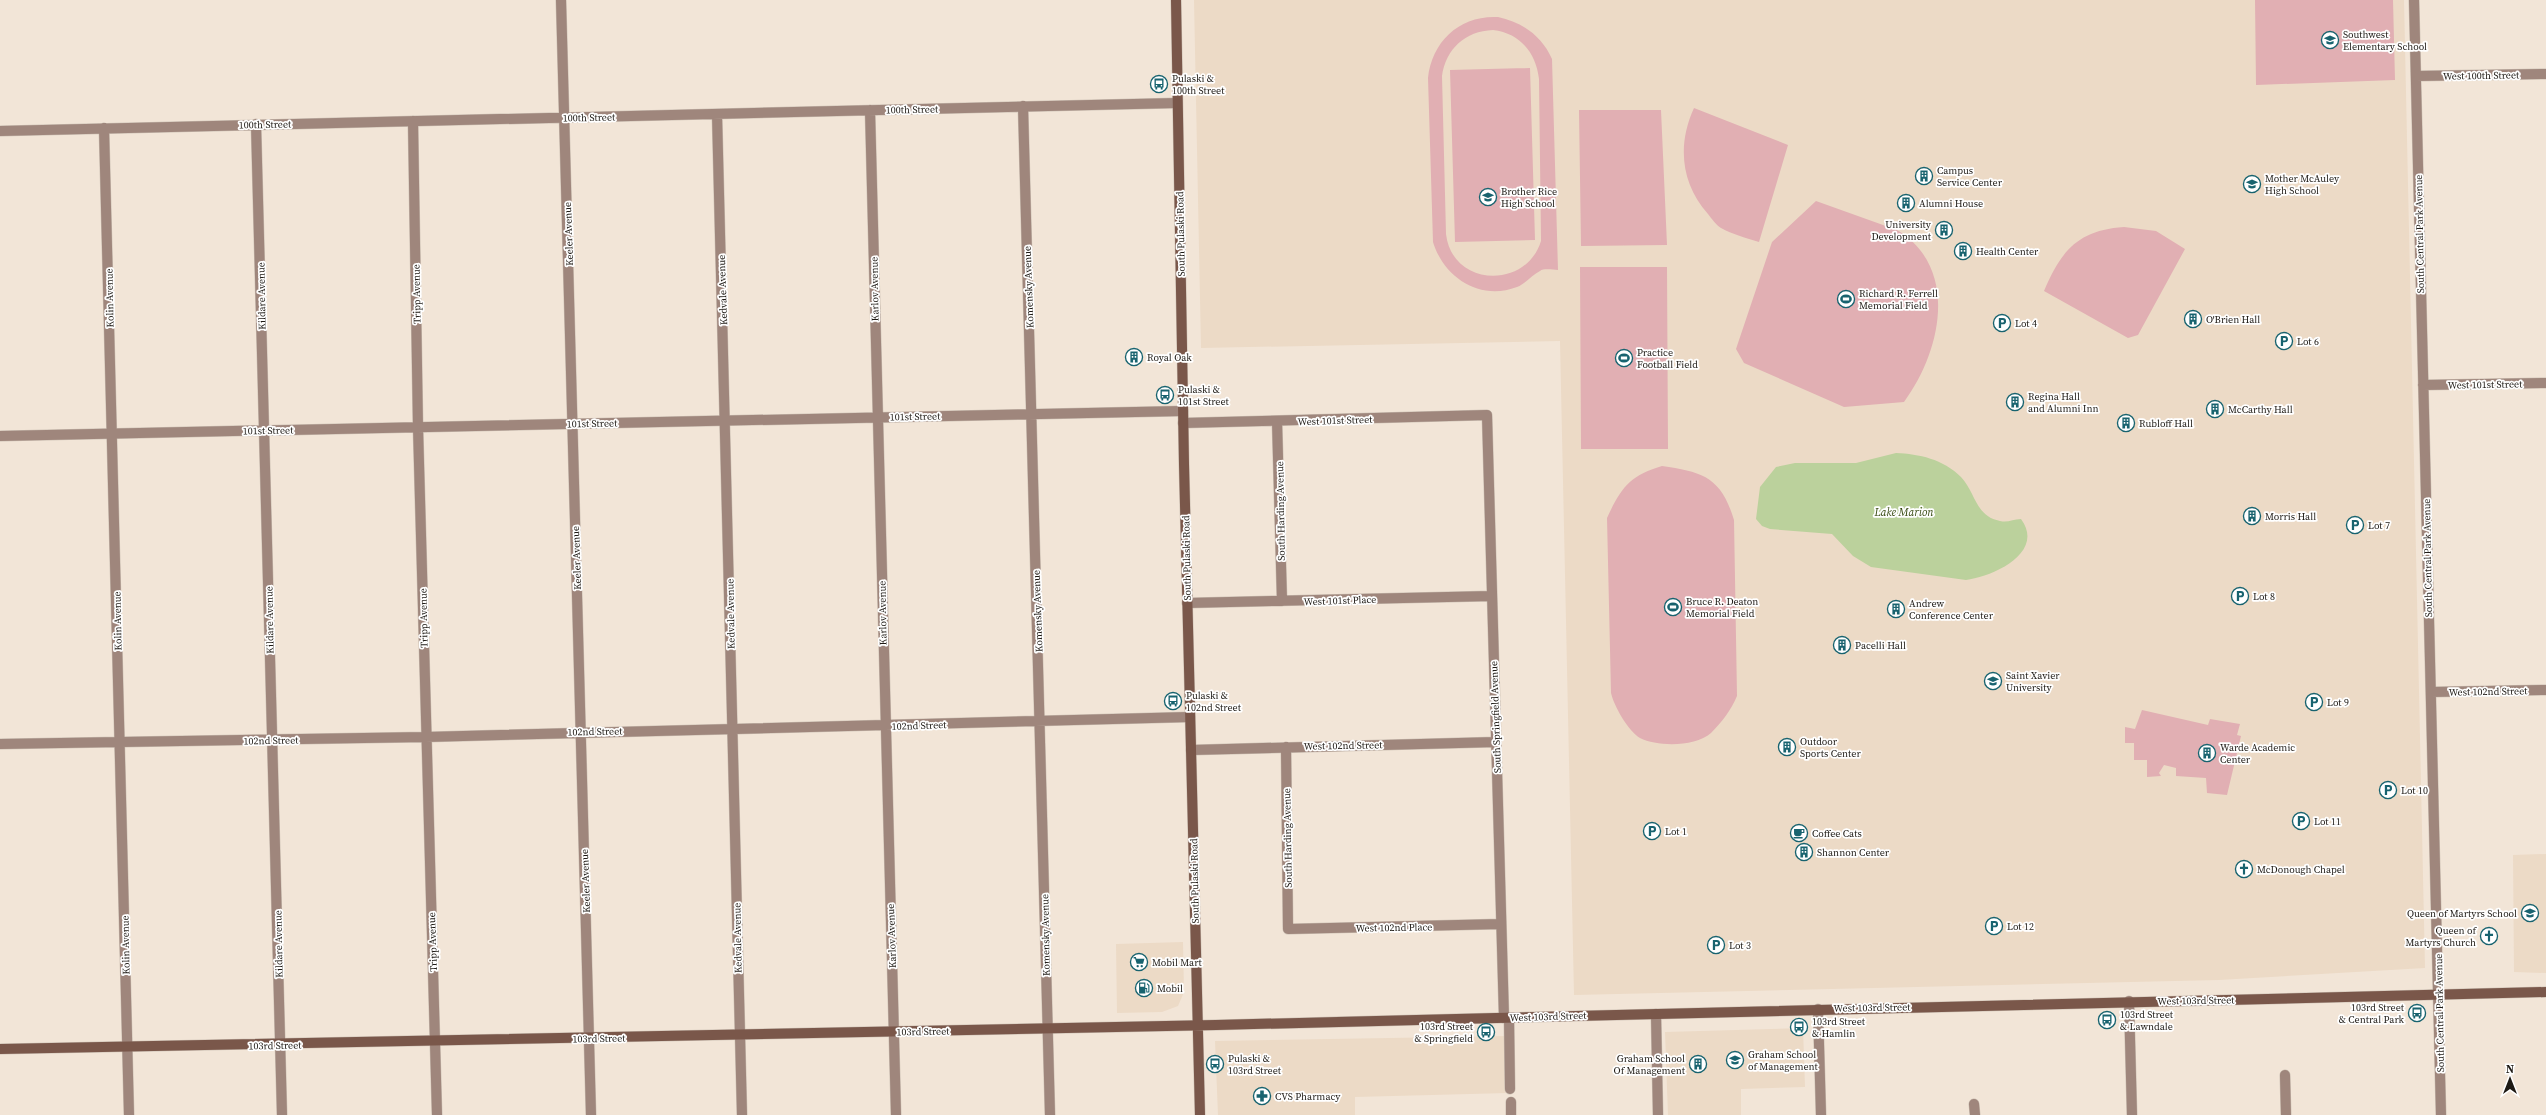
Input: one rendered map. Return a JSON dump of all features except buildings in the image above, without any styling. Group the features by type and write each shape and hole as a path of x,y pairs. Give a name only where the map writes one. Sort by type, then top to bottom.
{"main road":[{"name":"South Pulaski Road","path":"1176,0 1183,423 1200,1115"},
{"name":"West 103rd Street","path":"1198,1025 2129,1001 2546,992"},
{"name":"103rd Street","path":"0,1050 1198,1025"}],"street":[{"name":"Keeler Avenue","path":"561,0 591,1115"},
{"name":"South Central Park Avenue","path":"2414,0 2441,1115"},
{"name":"West 100th Street","path":"2416,76 2546,74"},
{"name":"100th Street","path":"0,130 1177,103"},
{"name":"Komensky Avenue","path":"1023,106 1050,1115"},
{"name":"Karlov Avenue","path":"870,110 896,1115"},
{"name":"Kedvale Avenue","path":"717,114 742,1115"},
{"name":"Tripp Avenue","path":"413,121 418,427 437,1115"},
{"name":"Kildare Avenue","path":"256,124 282,1115"},
{"name":"Kolin Avenue","path":"104,128 129,1115"},
{"name":"West 101st Street","path":"2423,385 2546,383"},
{"name":"101st Street","path":"0,436 1183,411"},
{"name":"West 101st Street","path":"1183,423 1487,416"},
{"name":"South Springfield Avenue","path":"1487,416 1501,924 1510,1089"},
{"name":"South Harding Avenue","path":"1277,421 1282,601"},
{"name":"West 101st Place","path":"1187,603 1492,596"},
{"name":"West 102nd Street","path":"2431,692 2546,690"},
{"name":"102nd Street","path":"0,744 426,737 581,731 885,726 1190,717"},
{"name":"West 102nd Street","path":"1191,750 1496,742"},
{"name":"South Harding Avenue","path":"1286,747 1288,929"},
{"name":"West 102nd Place","path":"1288,929 1501,924"},
{"path":"2129,1001 2132,1115"},
{"path":"1818,1009 1821,1115"},
{"path":"1656,1014 1658,1115"},
{"path":"2285,1075 2286,1115"},
{"path":"1511,1102 1511,1115"},
{"path":"1974,1104 1975,1115"}],"shaded area":[{"name":"Saint Xavier University","path":"1194,0 2404,0 2425,968 2219,980 1574,995 1560,341 1201,348"},
{"name":"Southwest Elementary School","path":"2255,0 2393,0 2395,80 2256,85"},
{"path":"1498,17 1523,26 1543,43 1552,59 1558,270 1542,270 1517,287 1503,291 1490,291 1477,288 1465,283 1455,276 1438,255 1433,242 1428,78 1435,53 1450,33 1472,20","holes":["1493,30 1503,32 1519,40 1525,46 1534,61 1539,79 1541,241 1533,257 1521,268 1506,274 1490,276 1475,272 1461,264 1451,252 1446,234 1442,76 1444,66 1458,43 1483,31"]},
{"path":"1530,68 1535,240 1455,242 1450,70"},
{"path":"1694,108 1788,145 1759,242 1734,234 1719,227 1699,202 1692,190 1684,164 1684,150 1685,136"},
{"path":"1579,110 1661,110 1667,245 1581,246"},
{"name":"Richard R. Ferrell Memorial Field","path":"1816,201 1897,230 1917,246 1930,266 1937,288 1938,312 1935,336 1917,382 1904,402 1844,407 1744,363 1736,349 1772,242"},
{"path":"2124,227 2156,231 2185,249 2138,335 2128,338 2044,291 2057,265 2073,245 2094,233"},
{"name":"Practice Football Field","path":"1580,267 1667,267 1668,449 1581,449"},
{"path":"1662,466 1689,471 1708,479 1723,494 1734,520 1737,696 1726,716 1711,733 1696,741 1676,744 1656,743 1635,735 1622,718 1611,693 1607,518 1627,484 1641,474"},
{"path":"2142,710 2208,725 2210,719 2240,724 2237,735 2241,736 2227,795 2207,793 2206,778 2176,776 2176,768 2164,765 2159,773 2161,776 2147,777 2147,760 2134,760 2134,743 2125,743 2125,727 2135,729"},
{"name":"Queen of Martyrs School","path":"2546,854 2546,973 2514,972 2513,855"},
{"path":"1183,942 1184,992 1178,1006 1162,1012 1117,1013 1116,944"},
{"name":"Graham School of Management","path":"1803,1028 1805,1087 1741,1089 1741,1115 1668,1115 1665,1032"},
{"path":"1508,1036 1508,1093 1355,1097 1355,1115 1218,1115 1215,1041"}],"water":[{"name":"Lake Marion","path":"1896,453 1922,456 1939,462 1954,471 1966,483 1985,514 1992,518 2000,521 2021,519 2027,531 2027,542 2021,552 2013,561 2001,568 1989,574 1966,580 1871,567 1853,556 1832,534 1770,529 1762,526 1756,519 1760,487 1776,467 1795,463 1856,463"}],"place":[{"name":"Southwest Elementary School","path":"2330,40"},
{"name":"Pulaski & 100th Street","path":"1159,84"},
{"name":"Campus Service Center","path":"1924,176"},
{"name":"Mother McAuley High School","path":"2252,184"},
{"name":"Brother Rice High School","path":"1488,197"},
{"name":"Alumni House","path":"1906,203"},
{"name":"University Development","path":"1944,230"},
{"name":"Health Center","path":"1963,251"},
{"name":"Richard R. Ferrell Memorial Field","path":"1846,299"},
{"name":"O'Brien Hall","path":"2193,319"},
{"name":"Lot 4","path":"2002,323"},
{"name":"Lot 6","path":"2284,341"},
{"name":"Royal Oak","path":"1134,357"},
{"name":"Practice Football Field","path":"1624,358"},
{"name":"Pulaski & 101st Street","path":"1165,395"},
{"name":"Regina Hall and Alumni Inn","path":"2015,402"},
{"name":"McCarthy Hall","path":"2215,409"},
{"name":"Rubloff Hall","path":"2126,423"},
{"name":"Morris Hall","path":"2252,516"},
{"name":"Lot 7","path":"2355,525"},
{"name":"Lot 8","path":"2240,596"},
{"name":"Bruce R. Deaton Memorial Field","path":"1673,607"},
{"name":"Andrew Conference Center","path":"1896,609"},
{"name":"Pacelli Hall","path":"1842,645"},
{"name":"Saint Xavier University","path":"1993,681"},
{"name":"Pulaski & 102nd Street","path":"1173,701"},
{"name":"Lot 9","path":"2314,702"},
{"name":"Outdoor Sports Center","path":"1787,747"},
{"name":"Warde Academic Center","path":"2207,753"},
{"name":"Lot 10","path":"2388,790"},
{"name":"Lot 11","path":"2301,821"},
{"name":"Lot 1","path":"1652,831"},
{"name":"Coffee Cats","path":"1799,833"},
{"name":"Shannon Center","path":"1804,852"},
{"name":"McDonough Chapel","path":"2244,869"},
{"name":"Queen of Martyrs School","path":"2530,913"},
{"name":"Lot 12","path":"1994,926"},
{"name":"Queen of Martyrs Church","path":"2489,936"},
{"name":"Lot 3","path":"1716,945"},
{"name":"Mobil Mart","path":"1139,962"},
{"name":"Mobil","path":"1144,988"},
{"name":"103rd Street & Central Park","path":"2417,1013"},
{"name":"103rd Street & Lawndale","path":"2107,1020"},
{"name":"103rd Street & Hamlin","path":"1799,1027"},
{"name":"103rd Street & Springfield","path":"1486,1032"},
{"name":"Graham School of Management","path":"1735,1060"},
{"name":"Pulaski & 103rd Street","path":"1215,1064"},
{"name":"Graham School Of Management","path":"1698,1064"},
{"name":"CVS Pharmacy","path":"1262,1096"}]}
